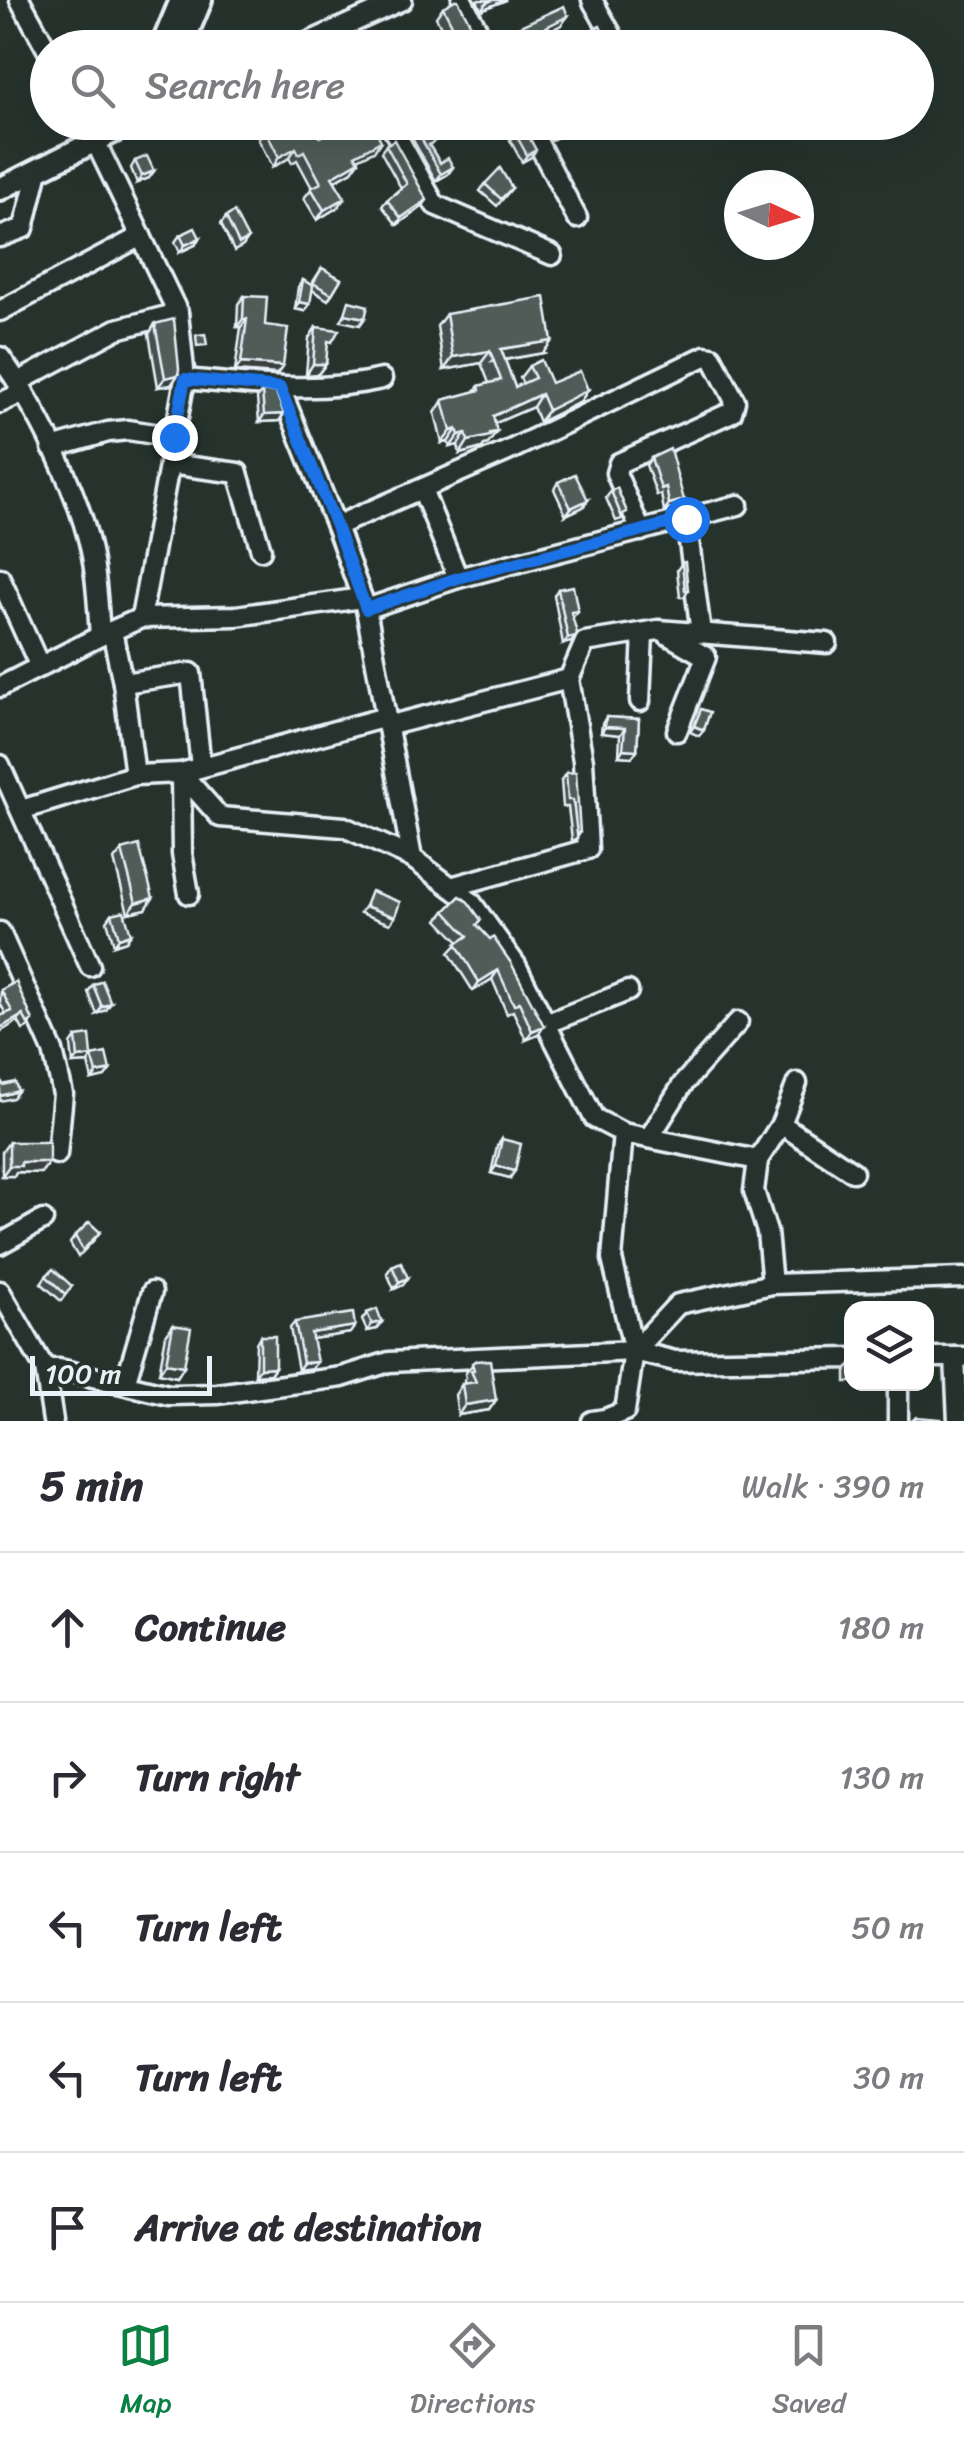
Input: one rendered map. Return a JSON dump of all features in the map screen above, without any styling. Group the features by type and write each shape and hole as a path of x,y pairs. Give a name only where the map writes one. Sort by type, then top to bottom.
{"main road":[{"path":"188,30 201,0"},
{"path":"167,30 175,4"},
{"path":"0,189 38,170 79,140"}],"street":[{"path":"20,0 36,30"},
{"path":"336,30 402,0"},
{"path":"462,0 478,30"},
{"path":"592,0 609,30"},
{"path":"95,140 178,312 185,379 141,618"},
{"path":"398,140 435,205 552,255"},
{"path":"536,140 577,218"},
{"path":"0,237 24,228 38,170"},
{"path":"0,311 140,236"},
{"path":"0,403 117,329 178,312"},
{"path":"336,526 508,452 706,356 712,357 735,400 732,412 617,467 616,473 641,532"},
{"path":"0,357 21,387 82,516 106,633 122,682 135,775"},
{"path":"185,379 280,388 348,387 382,378"},
{"path":"280,388 364,604 412,858"},
{"path":"52,448 128,430 174,437"},
{"path":"169,464 238,472 261,550"},
{"path":"422,489 458,578"},
{"path":"0,687 141,618 236,616 364,604 738,505"},
{"path":"686,519 700,633"},
{"path":"0,578 40,667"},
{"path":"640,701 651,632"},
{"path":"651,632 706,656 677,731"},
{"path":"451,888 588,849 584,761 569,679 586,642 651,632 827,643"},
{"path":"122,682 191,673 202,767"},
{"path":"21,810 135,775 181,772 569,679"},
{"path":"0,765 90,966"},
{"path":"181,772 220,816 344,827 412,858 471,902 516,964 594,1118 624,1133 758,1160"},
{"path":"181,772 182,854 189,894"},
{"path":"0,932 53,1051 63,1094 57,1154"},
{"path":"545,1024 628,991"},
{"path":"649,1138 683,1084 738,1022"},
{"path":"772,1284 767,1232 754,1191 758,1160 798,1083"},
{"path":"780,1124 854,1172"},
{"path":"592,1421 628,1416 634,1351 612,1260 624,1133"},
{"path":"0,1244 42,1220"},
{"path":"634,1351 678,1304 772,1284 964,1278"},
{"path":"0,1291 45,1370 53,1421"},
{"path":"125,1384 152,1292"},
{"path":"45,1370 59,1369 169,1395 217,1394 342,1377 389,1362 634,1351 675,1360 844,1358"},
{"path":"958,1421 959,1357"},
{"path":"898,1391 898,1421"}],"building":[{"path":"458,0 474,30 455,30 443,7"},
{"path":"564,6 568,16 546,27 547,30 512,30"},
{"path":"270,140 381,141 355,155 359,161 332,177 345,198 324,210 311,188 321,183 304,151 299,154 296,148 279,157"},
{"path":"394,140 427,200 401,218 387,200 407,184 386,145"},
{"path":"422,140 436,140 429,145 440,163 448,158 453,167 441,174"},
{"path":"519,140 531,140 536,150 527,155"},
{"path":"147,156 154,171 142,176 135,161"},
{"path":"500,168 512,188 501,199 485,184"},
{"path":"234,212 248,239 239,244 226,217"},
{"path":"195,228 200,238 185,245 180,235"},
{"path":"322,268 341,279 332,294 313,283"},
{"path":"303,280 313,286 310,304 299,302"},
{"path":"244,296 267,297 265,325 288,328 283,366 241,363 247,319 243,319"},
{"path":"545,297 552,341 501,349 515,387 535,378 529,366 541,360 551,383 580,371 588,390 548,410 541,394 493,416 497,432 490,436 468,441 466,433 451,431 443,400 501,380 490,351 453,357 446,314"},
{"path":"349,301 368,306 365,318 345,314"},
{"path":"174,319 179,369 178,375 165,378 155,324"},
{"path":"316,327 339,330 332,342 328,341 326,364 313,364"},
{"path":"205,334 207,345 197,346 196,335"},
{"path":"262,391 276,392 284,414 264,415"},
{"path":"670,449 684,500 669,504 666,487 661,489 651,458"},
{"path":"575,474 588,500 571,508 558,482"},
{"path":"617,488 627,512 621,515 611,491"},
{"path":"685,562 688,590 682,563"},
{"path":"573,586 578,611 571,612 577,633 568,638 558,589"},
{"path":"701,709 710,712 704,730 694,726"},
{"path":"606,717 639,719 637,750 623,749 625,728 605,727"},
{"path":"576,772 580,833 577,834 566,773"},
{"path":"139,845 153,898 136,903 122,850"},
{"path":"371,891 400,902 395,917 365,906"},
{"path":"460,896 481,920 477,925 490,939 493,937 511,963 544,1026 532,1031 519,1002 514,1005 498,970 479,982 456,944 468,936 445,911"},
{"path":"124,911 131,934 119,938 112,914"},
{"path":"102,981 111,1003 102,1007 93,985"},
{"path":"16,982 33,1021 28,1024 23,1015 0,1028 0,1016 12,1011 1,990"},
{"path":"90,1035 92,1056 78,1058 76,1037"},
{"path":"106,1053 110,1070 97,1073 92,1056"},
{"path":"0,1077 3,1085 15,1082 18,1091 0,1096"},
{"path":"502,1139 521,1144 515,1171 496,1166"},
{"path":"9,1142 49,1142 49,1162 9,1166"},
{"path":"89,1222 100,1232 83,1250 75,1236"},
{"path":"401,1262 408,1278 399,1282 392,1266"},
{"path":"53,1269 72,1286 65,1294 46,1276"},
{"path":"377,1309 382,1322 372,1324 367,1313"},
{"path":"353,1313 355,1326 311,1333 317,1362 303,1363 295,1322"},
{"path":"173,1325 191,1328 184,1366 166,1363"},
{"path":"260,1336 275,1336 275,1367 260,1368"},
{"path":"490,1360 496,1400 465,1405 462,1384 476,1382 472,1363"},
{"path":"916,1417 941,1419 912,1421"}],"route":[{"path":"174,437 185,379 280,388 366,609 458,578 686,519"}]}
